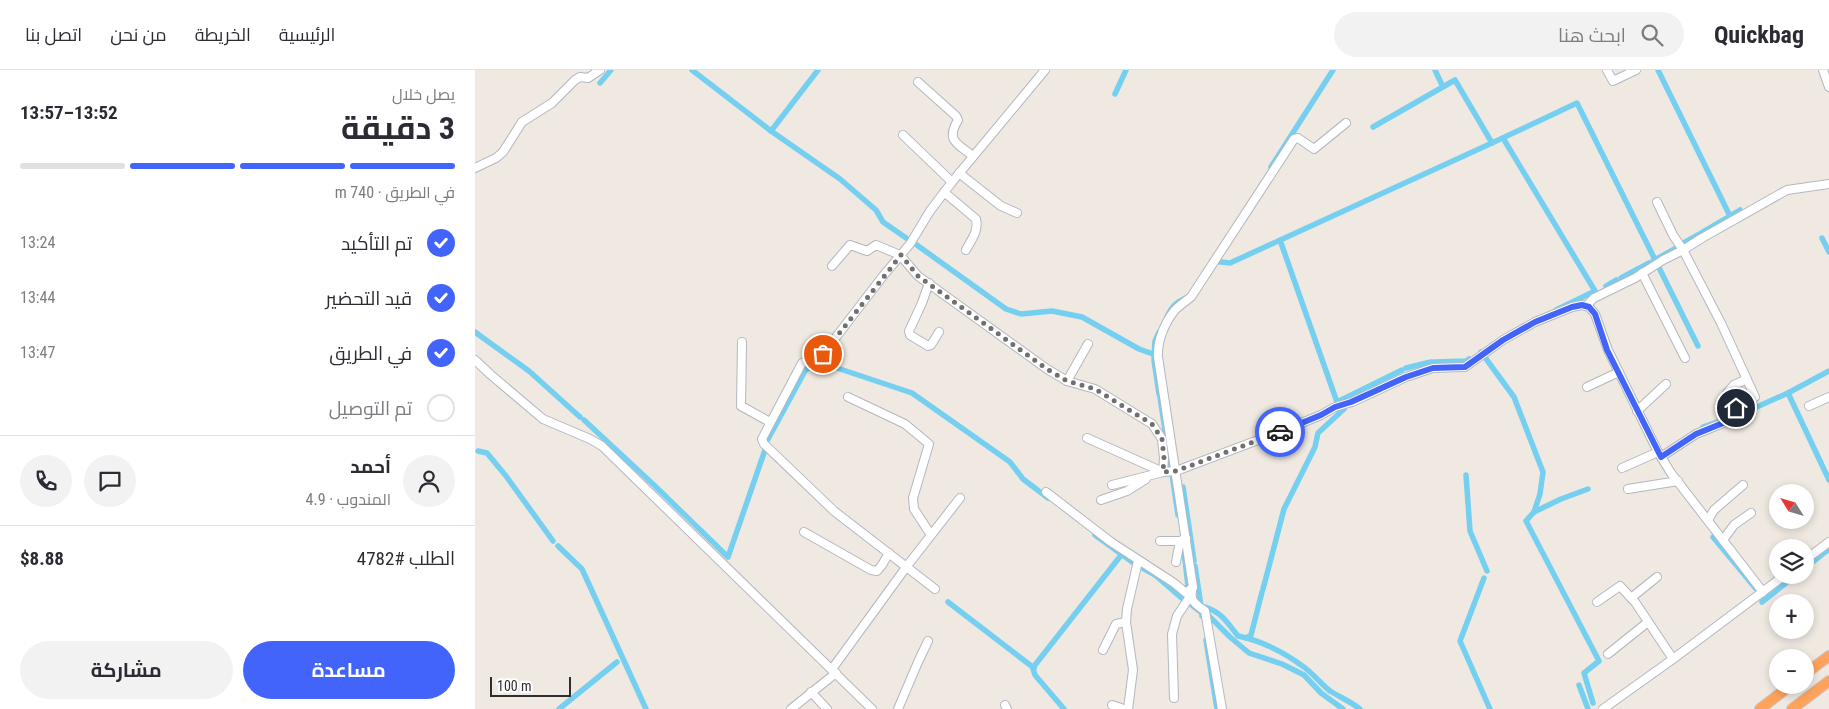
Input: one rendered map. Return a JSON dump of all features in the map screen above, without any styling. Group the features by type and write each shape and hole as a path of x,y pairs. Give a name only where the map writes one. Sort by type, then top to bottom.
{"highway":[{"path":"1814,667 1829,656"},
{"path":"1792,709 1829,681"},
{"path":"1760,709 1779,694"}],"street":[{"path":"475,168 496,158 503,152 522,122 551,103 575,80 588,78 600,70"},
{"path":"935,589 834,511 764,444 763,434 802,363 823,354 910,244 944,192 1045,70"},
{"path":"1607,70 1613,81 1636,70"},
{"path":"1823,70 1829,87"},
{"path":"918,82 956,116 958,120 951,136 954,141 973,156"},
{"path":"1223,709 1205,611 1193,602 1183,540 1176,471 1158,357 1159,341 1176,308 1191,298 1294,139 1297,138 1315,149 1346,123"},
{"path":"903,135 952,182"},
{"path":"959,173 1001,206 1017,213"},
{"path":"1112,485 1163,472 1176,471 1282,431 1406,377 1433,368 1465,367 1503,340 1535,322 1572,307 1586,306 1594,298 1617,287 1787,190 1829,184"},
{"path":"944,192 976,219 978,226 966,250"},
{"path":"1657,202 1721,323 1755,397"},
{"path":"832,266 850,245 867,251 876,245 901,255 918,276 1047,369 1067,381 1095,389 1152,424 1162,439 1163,472"},
{"path":"1642,273 1685,358"},
{"path":"929,283 909,331 910,335 927,346 931,345 939,332"},
{"path":"1586,306 1595,314 1607,350 1659,454 1763,592"},
{"path":"742,342 741,406 770,422"},
{"path":"1067,381 1089,344"},
{"path":"475,360 543,419 590,439 601,446 872,709"},
{"path":"1587,387 1619,372"},
{"path":"1622,468 1659,454 1696,434 1733,419 1736,408 1727,393 1734,385 1747,379"},
{"path":"1637,411 1666,384"},
{"path":"848,397 905,424 929,444 913,498 914,510 931,535"},
{"path":"1809,406 1829,397"},
{"path":"1087,438 1163,472"},
{"path":"1101,500 1127,491 1151,475"},
{"path":"1628,489 1678,481"},
{"path":"1707,520 1714,510 1743,486"},
{"path":"1046,492 1138,561 1174,583 1183,591 1192,591"},
{"path":"791,709 834,671 907,566 960,498"},
{"path":"1723,540 1734,525 1751,513"},
{"path":"804,532 871,570 877,570 889,553"},
{"path":"1160,541 1183,540"},
{"path":"1176,562 1183,540"},
{"path":"1814,553 1829,542"},
{"path":"1112,705 1126,709 1133,670 1126,622 1138,561"},
{"path":"1631,598 1657,577"},
{"path":"1603,709 1773,584"},
{"path":"1597,602 1620,586 1649,622 1673,659"},
{"path":"1174,698 1172,634 1177,616 1192,591"},
{"path":"1103,650 1117,624 1126,622"},
{"path":"1609,654 1649,622"},
{"path":"898,709 929,641"},
{"path":"811,692 827,709"}],"waterway":[{"path":"600,83 611,70"},
{"path":"692,70 771,131 840,179 876,210 883,222 909,240"},
{"path":"771,131 818,70"},
{"path":"1115,94 1126,70"},
{"path":"1271,167 1333,70"},
{"path":"1435,70 1443,87"},
{"path":"1658,70 1730,216"},
{"path":"1212,261 1230,263 1492,143 1455,80 1373,127"},
{"path":"1492,143 1577,103 1698,346"},
{"path":"1503,138 1595,291 1556,310"},
{"path":"1701,233 1740,210"},
{"path":"1680,245 1698,235"},
{"path":"1822,238 1829,252"},
{"path":"1280,240 1337,402 1402,370"},
{"path":"914,243 1006,309 1021,314 1052,311 1082,317 1139,349 1153,354"},
{"path":"1653,261 1678,247"},
{"path":"1621,278 1649,263"},
{"path":"1606,286 1616,280"},
{"path":"1167,317 1175,305 1188,297"},
{"path":"475,332 529,371 580,417"},
{"path":"1154,357 1155,341 1159,332"},
{"path":"1481,352 1514,397 1543,472 1540,494 1534,512 1526,521 1599,661 1584,673 1593,703"},
{"path":"1434,362 1466,361 1469,359"},
{"path":"1154,360 1159,394"},
{"path":"1406,368 1431,362"},
{"path":"767,441 805,371 812,365 820,363"},
{"path":"825,364 912,393 1010,462 1023,479 1048,498"},
{"path":"1741,414 1788,393 1829,371"},
{"path":"1788,393 1829,480"},
{"path":"1160,397 1171,469"},
{"path":"1291,495 1315,447 1318,433 1344,409"},
{"path":"584,420 728,557 765,450"},
{"path":"1703,427 1720,421"},
{"path":"478,451 487,453 553,541"},
{"path":"1172,474 1178,515"},
{"path":"1466,475 1470,531 1487,571"},
{"path":"1183,487 1194,561"},
{"path":"1534,512 1588,489"},
{"path":"1263,589 1284,509 1290,497"},
{"path":"1095,535 1135,564"},
{"path":"1713,537 1757,590"},
{"path":"1183,543 1188,586 1183,589"},
{"path":"558,546 582,569 646,709"},
{"path":"1814,561 1829,549"},
{"path":"1064,709 1035,675 1033,669 1122,554"},
{"path":"1139,566 1155,575 1185,601"},
{"path":"1195,566 1201,606 1218,614 1238,636 1263,644 1294,660 1330,691 1360,709"},
{"path":"1484,578 1460,641 1490,709"},
{"path":"1762,602 1785,584"},
{"path":"1246,638 1251,635 1262,592"},
{"path":"948,602 1034,668"},
{"path":"1188,602 1202,613 1202,616"},
{"path":"1207,614 1249,653 1282,664 1304,675 1321,693 1343,709"},
{"path":"1206,640 1217,709"},
{"path":"559,709 617,662"},
{"path":"1579,685 1588,709"}],"way so far":[{"path":"823,354 901,255 918,276 1047,369 1067,381 1095,389 1111,397 1152,424 1162,439 1163,472 1176,471 1280,432"}],"route":[{"path":"1280,432 1406,377 1433,368 1465,367 1503,340 1535,322 1572,307 1582,305 1589,307 1595,314 1607,350 1661,457 1696,434 1733,419 1736,408"}]}
